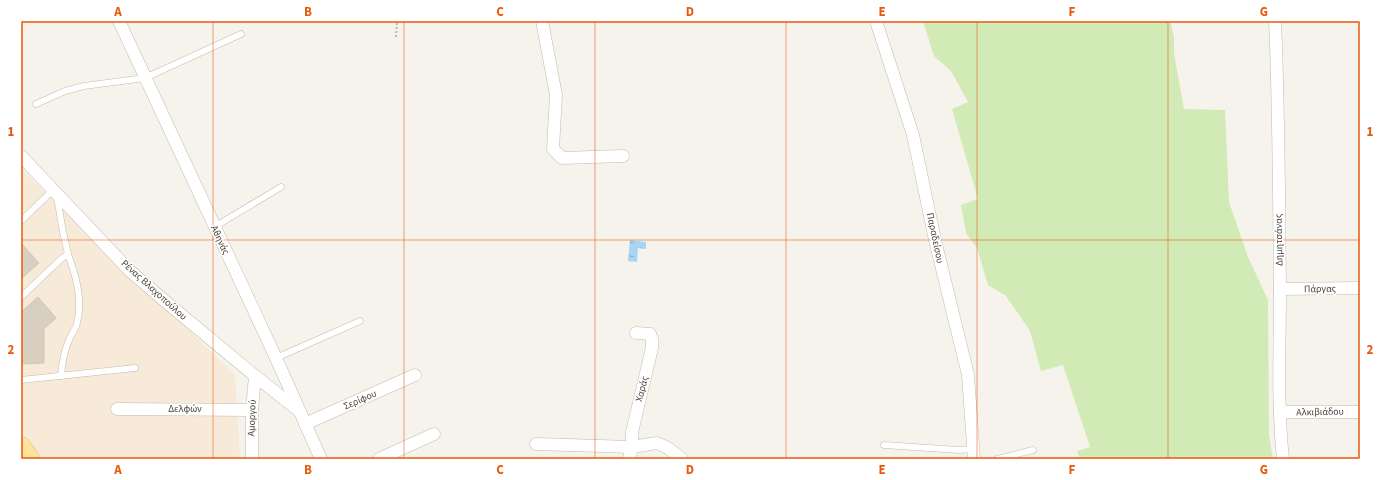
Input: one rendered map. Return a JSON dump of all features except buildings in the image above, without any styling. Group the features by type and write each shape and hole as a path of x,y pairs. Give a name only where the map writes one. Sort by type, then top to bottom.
{"main road":[{"path":"21,446 30,459"}],"street":[{"name":"Αθηνάς","path":"119,21 276,358 321,459"},
{"path":"542,21 556,95 553,149 562,158 623,156"},
{"name":"Παραδείσου","path":"876,21 913,135 939,255 968,375 974,454"},
{"name":"Δημητσάνας","path":"1275,21 1278,89 1280,289 1278,383 1283,459"},
{"name":"Ρένας Βλαχοπούλου","path":"21,156 130,271 254,376 299,410"},
{"name":"Πάργας","path":"1280,289 1360,288"},
{"name":"Χαράς","path":"629,459 632,447 632,432 652,348 652,339 650,334 636,333"},
{"name":"Σερίφου","path":"305,424 414,375"},
{"name":"Αμοργού","path":"252,459 254,376"},
{"name":"Δελφών","path":"118,409 252,410"},
{"name":"Αλκιβιάδου","path":"1280,412 1360,412"},
{"path":"379,459 434,434"},
{"path":"536,444 632,447 657,443 668,448 682,459"}],"lane":[{"path":"36,104 65,91 84,86 145,78 241,34"},
{"path":"214,227 281,186"},
{"path":"21,221 54,192 68,254 79,292 77,324 69,340 63,358 61,376"},
{"path":"21,297 68,254"},
{"path":"276,358 360,321"},
{"path":"21,380 135,368"},
{"path":"884,445 958,450 974,454"},
{"path":"997,459 1033,450"}],"path":[{"path":"396,37 397,21"}],"shaded area":[{"path":"21,169 235,375 240,459 40,459 21,431"}],"green space":[{"path":"923,21 1170,21 1174,37 1174,53 1184,109 1225,110 1229,202 1248,257 1268,300 1269,435 1273,459 1080,459 1077,451 1090,447 1063,365 1041,371 1030,331 1006,296 988,285 977,248 966,233 961,205 978,199 952,109 968,102 951,71 934,56"}],"water":[{"path":"630,240 646,242 646,249 638,248 637,262 628,261"}]}
